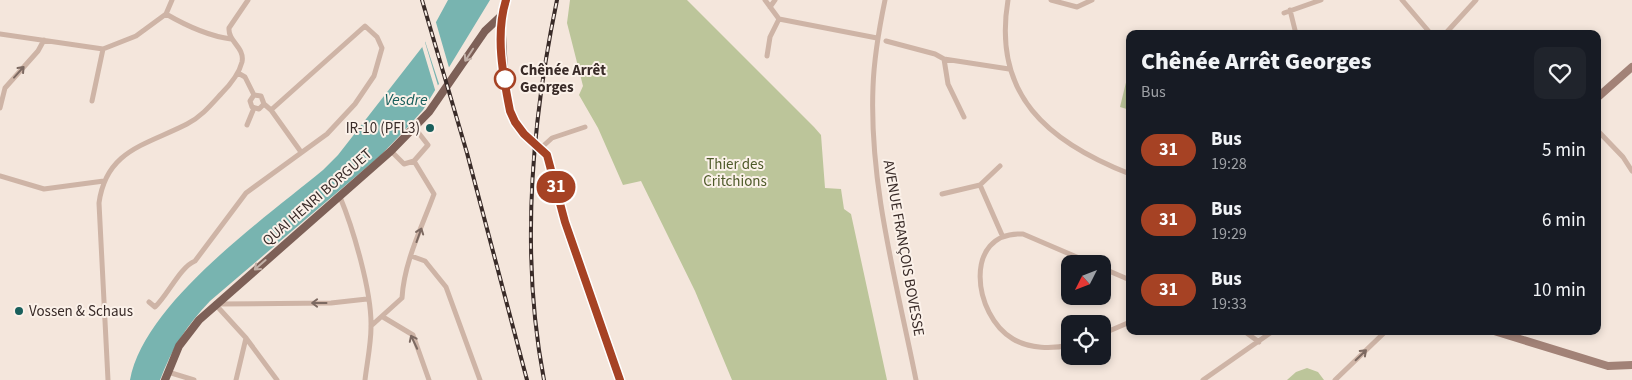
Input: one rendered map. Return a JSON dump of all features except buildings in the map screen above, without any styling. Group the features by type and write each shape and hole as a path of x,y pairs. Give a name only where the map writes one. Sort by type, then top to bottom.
{"main road":[{"name":"QUAI HENRI BORGUET","path":"165,380 179,346 199,320 391,151 434,106 485,31 501,16 506,0"},
{"path":"501,16 501,34 510,111 524,134 547,155 565,222 620,380"},
{"path":"485,31 494,30 501,34"}],"street":[{"path":"0,34 103,49 136,36 166,14 172,0"},
{"path":"108,380 99,203 104,181 112,168 131,150 198,117 224,92 238,73 242,59 242,52 230,39 228,28 248,0"},
{"path":"765,0 779,18 877,38"},
{"path":"770,7 775,0"},
{"name":"AVENUE FRANÇOIS BOVESSE","path":"885,0 877,38 873,86 876,169 916,380"},
{"path":"1008,0 1005,21 1009,68 1020,93 1044,124 1075,147 1126,172"},
{"path":"1051,0 1077,7 1092,0"},
{"path":"1284,13 1321,0"},
{"path":"1402,0 1428,30"},
{"path":"1449,30 1476,0"},
{"path":"1290,10 1295,30"},
{"path":"166,14 179,22 230,39"},
{"path":"767,56 770,37 779,18"},
{"path":"148,302 156,307 162,301 233,210 242,202 246,193 327,134 355,104 374,76 382,48 377,37 365,26 271,110"},
{"path":"0,108 5,88 38,51 44,40"},
{"path":"886,41 935,54 944,59 1009,68"},
{"path":"92,101 103,49"},
{"path":"944,59 948,84 964,117"},
{"path":"1601,93 1607,86 1632,67"},
{"path":"238,73 245,77 254,95"},
{"path":"254,95 263,97 264,104 271,110 302,152"},
{"path":"247,125 254,108 250,100 254,95"},
{"path":"254,108 261,108 264,104"},
{"path":"391,151 404,164 414,161 428,145 414,127"},
{"path":"541,148 552,138 586,127"},
{"path":"1601,134 1623,157 1632,171"},
{"path":"371,326 402,298 403,284 411,256 434,194 414,161"},
{"path":"942,194 980,185 1000,166"},
{"path":"0,176 44,189 104,181"},
{"path":"980,185 1002,235"},
{"path":"340,196 348,217 364,277 371,326 365,380"},
{"path":"1061,346 1049,348 1031,346 1013,339 994,320 981,290 980,272 987,249 1002,235 1023,234 1072,255"},
{"path":"411,256 425,261 446,287 480,380"},
{"path":"1111,272 1126,278"},
{"path":"215,304 331,303 367,299"},
{"path":"215,304 246,338 276,380"},
{"path":"383,317 413,335 429,380"},
{"path":"1111,330 1126,324"},
{"path":"1249,335 1259,342"},
{"path":"1203,380 1268,335"},
{"path":"1336,380 1382,335"},
{"path":"1507,335 1608,366 1632,364"},
{"path":"236,380 246,338"},
{"path":"168,372 194,380"}],"green space":[{"name":"Thier des Critchions","path":"570,0 687,0 821,135 825,188 841,189 844,209 851,214 887,380 732,380 695,291 641,181 623,185 598,128 579,95 583,86 567,23"},
{"path":"1126,82 1126,109 1120,107"},
{"path":"1307,368 1318,372 1324,380 1287,380 1296,372"}],"water":[{"name":"Vesdre","path":"448,0 490,0 423,110 381,155 210,301 181,338 160,380 130,380 140,351 158,322 182,293 210,264 323,170 338,155 423,46"}],"pier":[{"path":"435,19 450,71 440,87 424,38"},
{"path":"424,39 439,89 436,93 421,43"}],"railway":[{"path":"422,0 467,153 527,380"},
{"path":"544,380 532,285 532,190 541,94 557,0"}],"bus line":[{"name":"31","path":"506,0 501,16 501,34 504,73 510,111 524,134 547,155 565,222 620,380"}],"place":[{"name":"Chênée Arrêt Georges","path":"505,79"},
{"name":"IR-10 (PFL3)","path":"430,128"},
{"name":"Vossen & Schaus","path":"19,311"}]}
